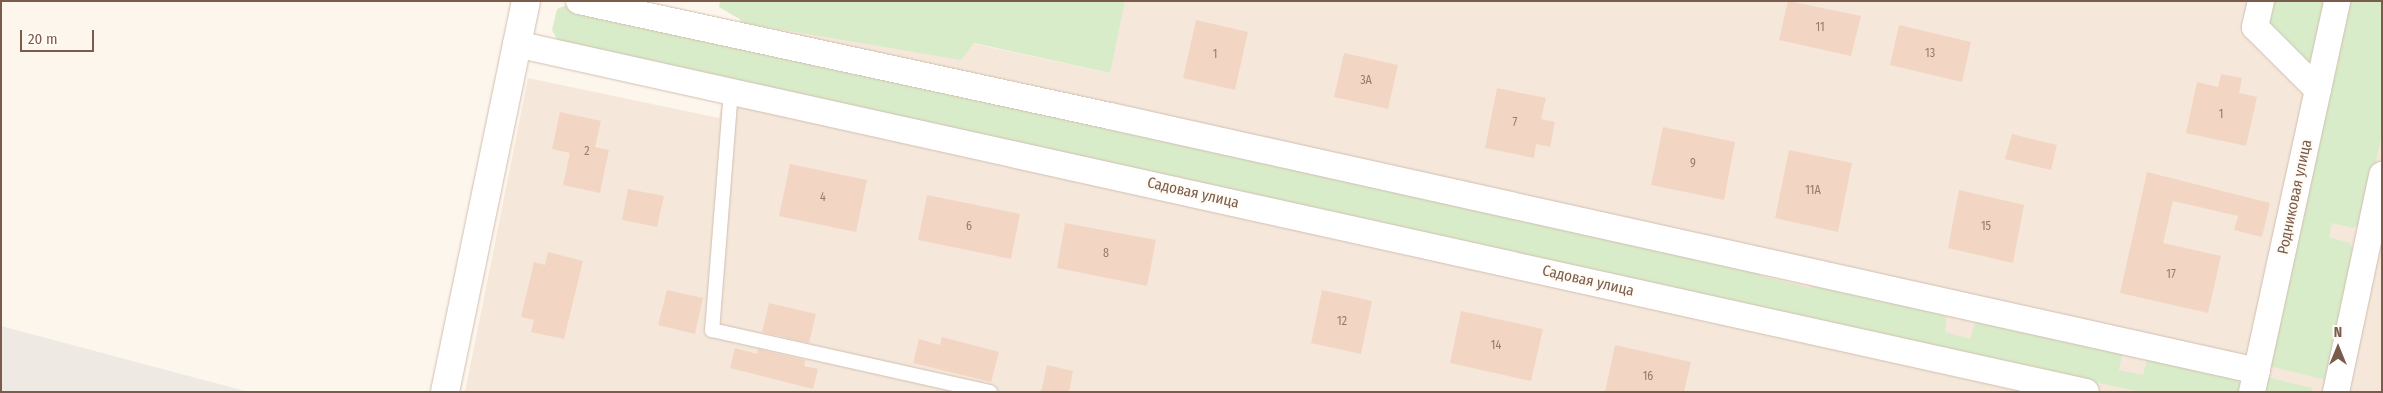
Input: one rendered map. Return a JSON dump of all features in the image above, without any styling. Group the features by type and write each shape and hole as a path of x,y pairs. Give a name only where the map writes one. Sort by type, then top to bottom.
{"street":[{"path":"445,392 526,1"},
{"path":"579,1 1236,143 2254,381"},
{"path":"2261,1 2255,27 2318,90"},
{"name":"Родниковая улица","path":"2254,381 2338,1"},
{"name":"Садовая улица","path":"516,44 731,90 2086,392"},
{"path":"2340,391 2382,175"}],"lane":[{"path":"731,90 712,330 990,392"}],"shaded area":[{"path":"744,1 777,1 1109,73 1125,1 2382,1 2382,392 465,392 528,78 719,118"},
{"path":"1,326 249,392 1,392"}],"green space":[{"path":"720,1 1125,1 1110,73 974,43 961,60 748,24 719,7"},
{"path":"2273,1 2331,1 2313,62 2300,63 2278,41 2268,21"},
{"path":"2347,1 2382,1 2382,134 2362,223 2353,228 2332,223 2329,237 2350,243 2356,257 2330,381 2269,366"},
{"path":"567,5 1754,265 1760,276 1810,288 1821,282 1947,310 1945,332 1970,339 1976,319 2123,350 2119,370 2143,375 2148,356 2232,373 2243,387 2243,392 2140,392 558,41 552,30 557,9"},
{"path":"2267,377 2312,388 2311,392 2263,392"}],"building":[{"path":"1788,1 1861,16 1851,56 1779,40"},
{"path":"1196,20 1248,32 1235,90 1183,78"},
{"path":"1899,25 1971,42 1962,82 1890,65"},
{"path":"1344,53 1398,65 1388,109 1334,97"},
{"path":"2221,74 2242,78 2239,93 2257,97 2246,146 2186,133 2197,82 2218,87"},
{"path":"1497,88 1546,98 1541,119 1555,122 1550,147 1536,144 1534,158 1485,148"},
{"path":"560,112 601,121 595,147 609,150 600,193 563,185 570,153 552,149"},
{"path":"1663,127 1735,142 1724,200 1651,185"},
{"path":"2012,134 2057,145 2051,170 2005,159"},
{"path":"1789,150 1852,163 1838,232 1775,218"},
{"path":"790,164 867,180 856,232 779,216"},
{"path":"2147,172 2270,203 2262,237 2234,230 2238,216 2173,201 2163,243 2221,256 2208,313 2120,293"},
{"path":"628,189 664,196 657,227 622,220"},
{"path":"1959,190 2024,205 2013,263 1948,248"},
{"path":"927,195 1020,214 1011,259 918,240"},
{"path":"1065,223 1156,240 1147,286 1057,268"},
{"path":"548,252 583,261 564,339 531,332 534,320 521,317 534,262 545,265"},
{"path":"667,290 703,298 695,334 658,325"},
{"path":"1322,290 1372,301 1361,354 1311,343"},
{"path":"769,303 816,314 809,343 762,332"},
{"path":"1461,311 1543,329 1531,381 1450,363"},
{"path":"942,337 999,352 991,382 913,363 919,339 940,345"},
{"path":"1615,345 1691,362 1684,392 1605,392"},
{"path":"735,348 757,354 758,349 805,360 804,366 818,369 813,389 730,368"},
{"path":"1047,365 1073,371 1069,392 1041,392"}]}
